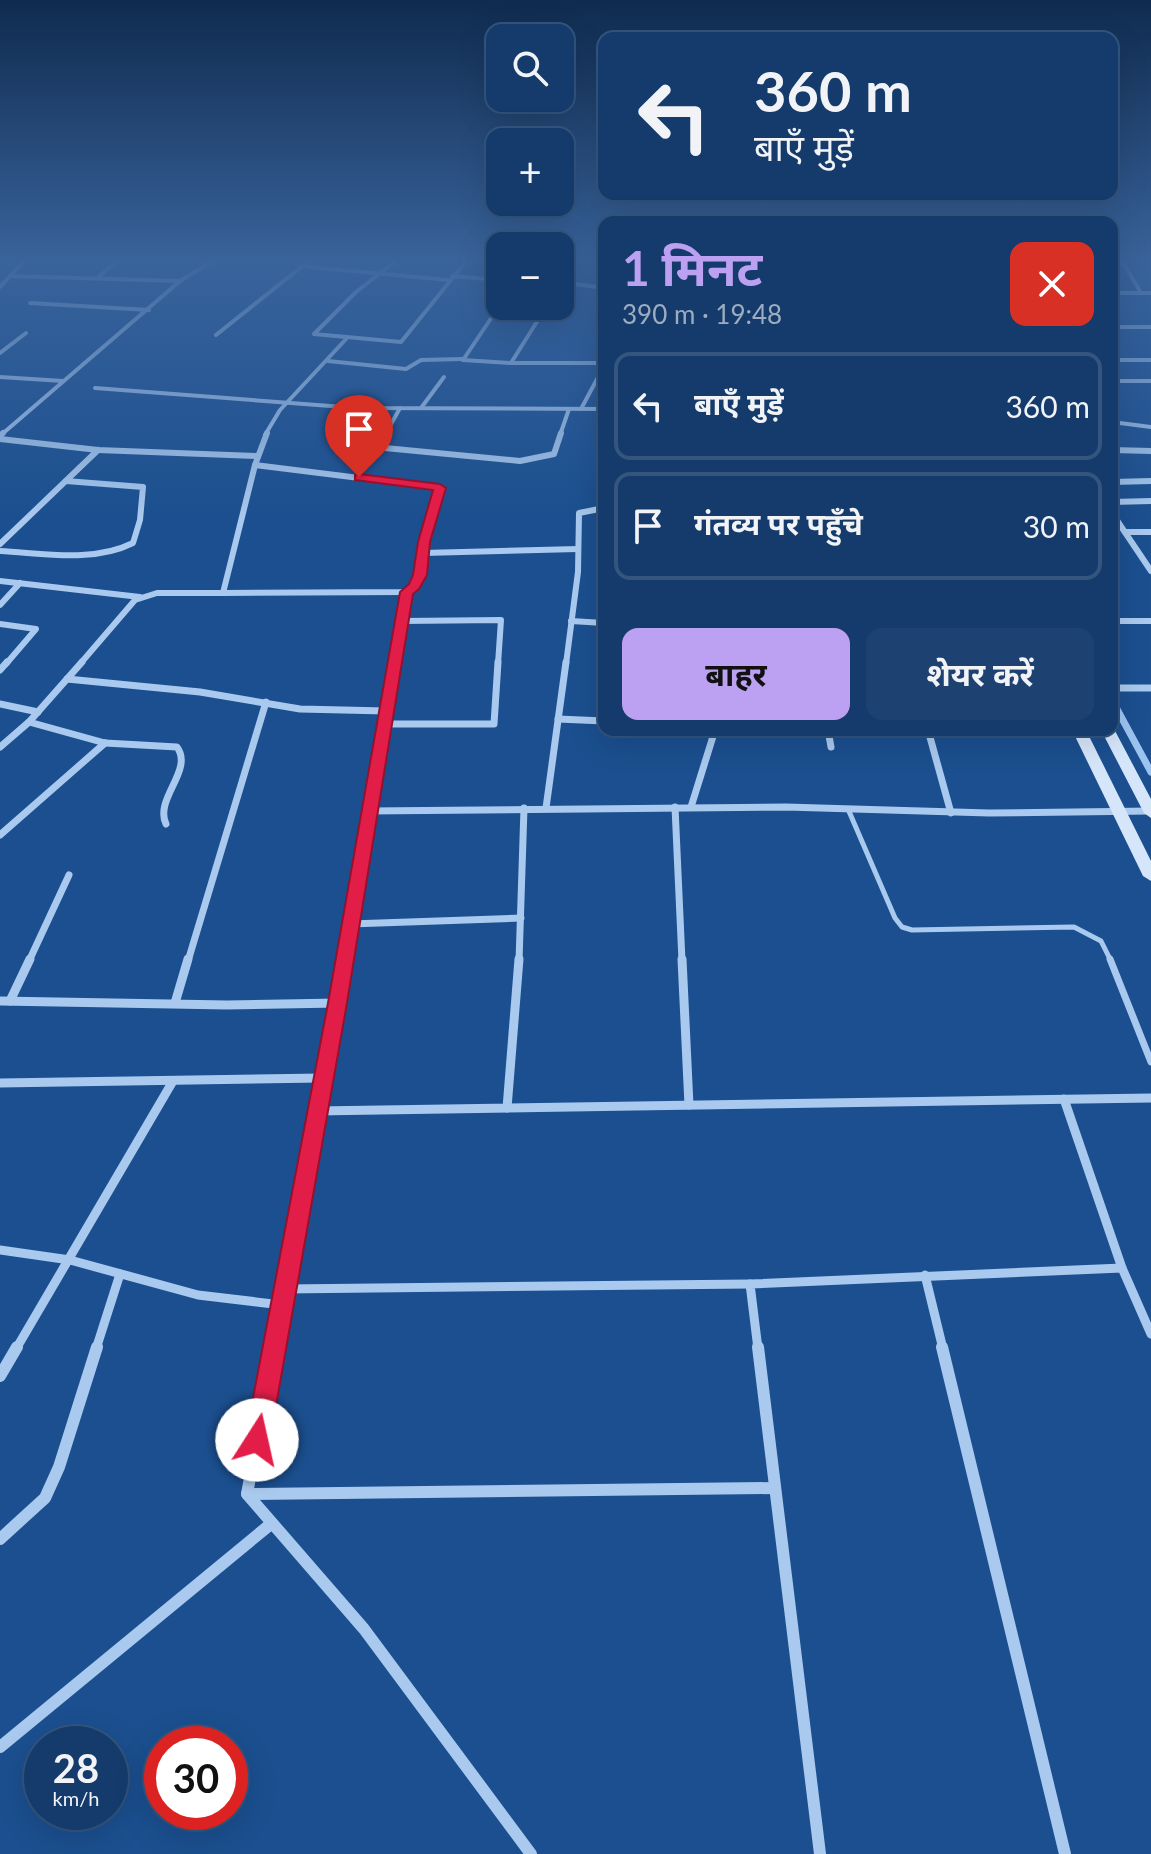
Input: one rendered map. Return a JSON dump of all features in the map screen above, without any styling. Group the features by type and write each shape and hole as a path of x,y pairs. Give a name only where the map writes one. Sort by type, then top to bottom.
{"street":[{"path":"0,438 106,347"},
{"path":"223,593 261,443 280,410 340,347"},
{"path":"463,359 472,347"},
{"path":"511,363 521,347"},
{"path":"328,361 406,369 421,360 463,359 466,362 598,365"},
{"path":"1118,360 1151,360"},
{"path":"581,409 598,376"},
{"path":"0,377 64,382"},
{"path":"421,408 444,377"},
{"path":"1118,381 1151,381"},
{"path":"95,388 288,405 598,409"},
{"path":"400,408 382,442 385,448 520,461 554,454 569,409"},
{"path":"1118,423 1151,427"},
{"path":"0,438 98,450 257,456"},
{"path":"0,544 98,450"},
{"path":"1118,450 1151,451"},
{"path":"0,747 29,722 131,603 141,597 157,593 407,592 415,587 440,488 255,465"},
{"path":"0,551 100,553 119,550 133,543 140,520 143,487 66,481"},
{"path":"1118,482 1151,481"},
{"path":"1118,502 1151,501"},
{"path":"546,808 571,621 579,513 598,508"},
{"path":"1118,522 1148,562 1151,571"},
{"path":"1125,532 1151,532"},
{"path":"423,553 578,549"},
{"path":"0,581 141,597"},
{"path":"0,605 20,583"},
{"path":"247,1494 338,1003 407,592"},
{"path":"384,724 494,724 501,620 402,621"},
{"path":"571,621 598,623"},
{"path":"1118,621 1150,622"},
{"path":"0,624 36,629 0,670"},
{"path":"67,679 200,692 300,709 386,711"},
{"path":"1118,688 1151,688"},
{"path":"175,1003 266,702"},
{"path":"0,704 38,712"},
{"path":"558,719 598,721"},
{"path":"29,722 105,743 132,747 172,745 181,752 181,763 163,811 166,824"},
{"path":"691,807 713,736"},
{"path":"829,736 831,747"},
{"path":"930,736 951,813"},
{"path":"1082,736 1151,876"},
{"path":"368,811 691,807 951,813 1151,812 1111,736"},
{"path":"0,835 105,743"},
{"path":"675,807 689,1105"},
{"path":"507,1108 521,918 524,808"},
{"path":"69,875 5,1001 338,1003"},
{"path":"350,924 521,918"},
{"path":"0,1083 322,1078"},
{"path":"0,1376 173,1081"},
{"path":"316,1111 1151,1098"},
{"path":"1064,1099 1122,1268 1151,1334"},
{"path":"0,1250 70,1260 198,1295 282,1305"},
{"path":"285,1289 750,1284 1122,1268"},
{"path":"0,1539 45,1498 59,1467 120,1274"},
{"path":"925,1275 1065,1854"},
{"path":"750,1284 820,1854"},
{"path":"247,1494 773,1488"},
{"path":"247,1494 364,1629 531,1854"},
{"path":"0,1747 272,1523"}],"lane":[{"path":"848,809 890,908 902,927 912,930 1069,926 1087,930 1096,936 1105,945 1151,1062"}],"waterway":[{"path":"1118,711 1151,772"}],"route":[{"path":"257,1440 338,1003 407,592 415,587 420,575 424,542 440,488 359,477"}]}
